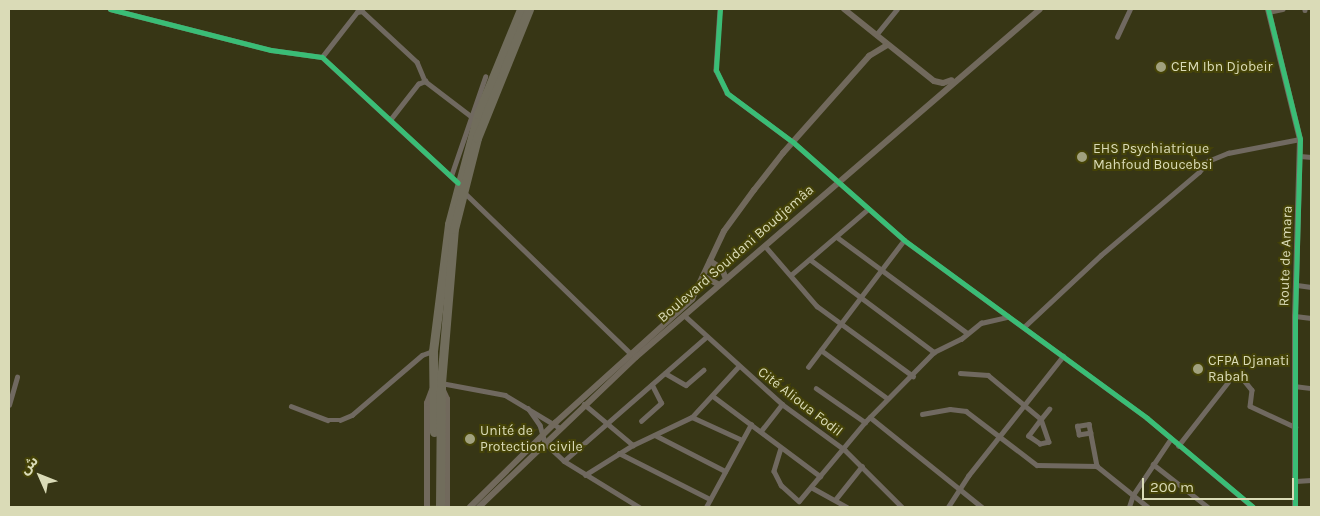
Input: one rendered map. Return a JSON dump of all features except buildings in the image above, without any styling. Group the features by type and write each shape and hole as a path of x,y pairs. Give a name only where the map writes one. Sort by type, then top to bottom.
{"highway":[{"path":"439,385 433,351 445,245 486,91 521,9"},
{"path":"441,506 439,385 449,267 460,187 487,108 529,9"}],"main road":[{"path":"844,9 934,81 943,83 960,76"},
{"name":"Boulevard Souidani Boudjemâa","path":"479,507 584,404 960,76 1040,9"},
{"path":"1268,10 1283,9"},
{"name":"Route de Amara","path":"1268,10 1300,139 1294,386 1295,507"},
{"name":"Boulevard Souidani Boudjemâa","path":"470,507 554,423 692,299 730,222 793,142 869,56 887,45"},
{"path":"934,81 934,99"},
{"path":"710,261 719,266 726,279"},
{"path":"703,276 719,285"}],"street":[{"path":"110,9 271,50 322,57 451,176 631,354"},
{"path":"720,9 716,60 721,84 749,111 793,142 904,240 1008,317 1024,326 1154,424 1170,440 1253,507"},
{"path":"876,35 897,9"},
{"path":"1117,37 1130,9"},
{"path":"322,57 357,12 362,11 416,62 425,81 471,116"},
{"path":"451,176 485,77"},
{"path":"390,120 418,84 425,81"},
{"path":"1024,326 1101,255 1199,172 1208,161 1228,153 1300,139"},
{"path":"1300,156 1311,157"},
{"path":"791,275 868,209"},
{"path":"837,237 967,333"},
{"path":"808,367 880,269 904,240"},
{"path":"766,247 817,306 913,376"},
{"path":"810,260 934,352"},
{"path":"1297,285 1311,287"},
{"name":"Cité Alioua Fodil","path":"684,316 738,367 782,404 845,450 902,507"},
{"path":"1295,316 1311,318"},
{"path":"782,448 774,471 781,485 799,501 845,450 870,416 887,398 913,376 934,352 981,323 1008,317"},
{"path":"564,461 706,337"},
{"path":"821,350 887,398"},
{"path":"291,406 326,420 340,420 352,415 422,354 433,351"},
{"path":"948,507 959,490 1063,356"},
{"path":"585,475 633,445 692,416 713,396 738,367"},
{"path":"666,373 686,385 703,370"},
{"path":"960,373 988,375 1041,419 1049,442 1040,444 1028,436 1041,419 1049,409"},
{"path":"9,405 17,377"},
{"path":"1243,379 1252,390 1250,406 1295,427"},
{"path":"1178,446 1228,382"},
{"path":"439,385 505,395 560,428"},
{"path":"641,421 661,403 652,385"},
{"path":"1294,386 1311,388"},
{"path":"816,388 865,422"},
{"path":"713,396 820,476"},
{"path":"584,404 633,445"},
{"path":"761,431 782,404"},
{"path":"528,408 543,435 544,443 564,461 639,507"},
{"path":"922,414 950,409 966,412 1037,465 1097,466 1148,507"},
{"path":"692,416 740,439"},
{"path":"870,416 982,507"},
{"path":"706,507 740,439 750,424"},
{"path":"1091,433 1097,466"},
{"path":"655,435 725,471"},
{"path":"1129,507 1133,495 1170,440"},
{"path":"620,453 710,500"},
{"path":"1153,464 1208,507"},
{"path":"835,500 862,466"},
{"path":"1296,481 1311,480"},
{"path":"811,487 847,507"},
{"path":"971,507 973,501"},
{"path":"627,507 630,502"}],"cycle path":[{"path":"110,9 271,50 322,57 458,183"},
{"path":"720,9 716,70 727,93 793,142 904,240 1147,418 1253,507"},
{"path":"1268,9 1300,139 1295,316 1295,507"}],"place":[{"name":"CEM Ibn Djobeir","path":"1161,67"},
{"name":"EHS Psychiatrique Mahfoud Boucebsi","path":"1082,157"},
{"name":"CFPA Djanati Rabah","path":"1198,369"},
{"name":"Unité de Protection civile","path":"470,439"}]}
